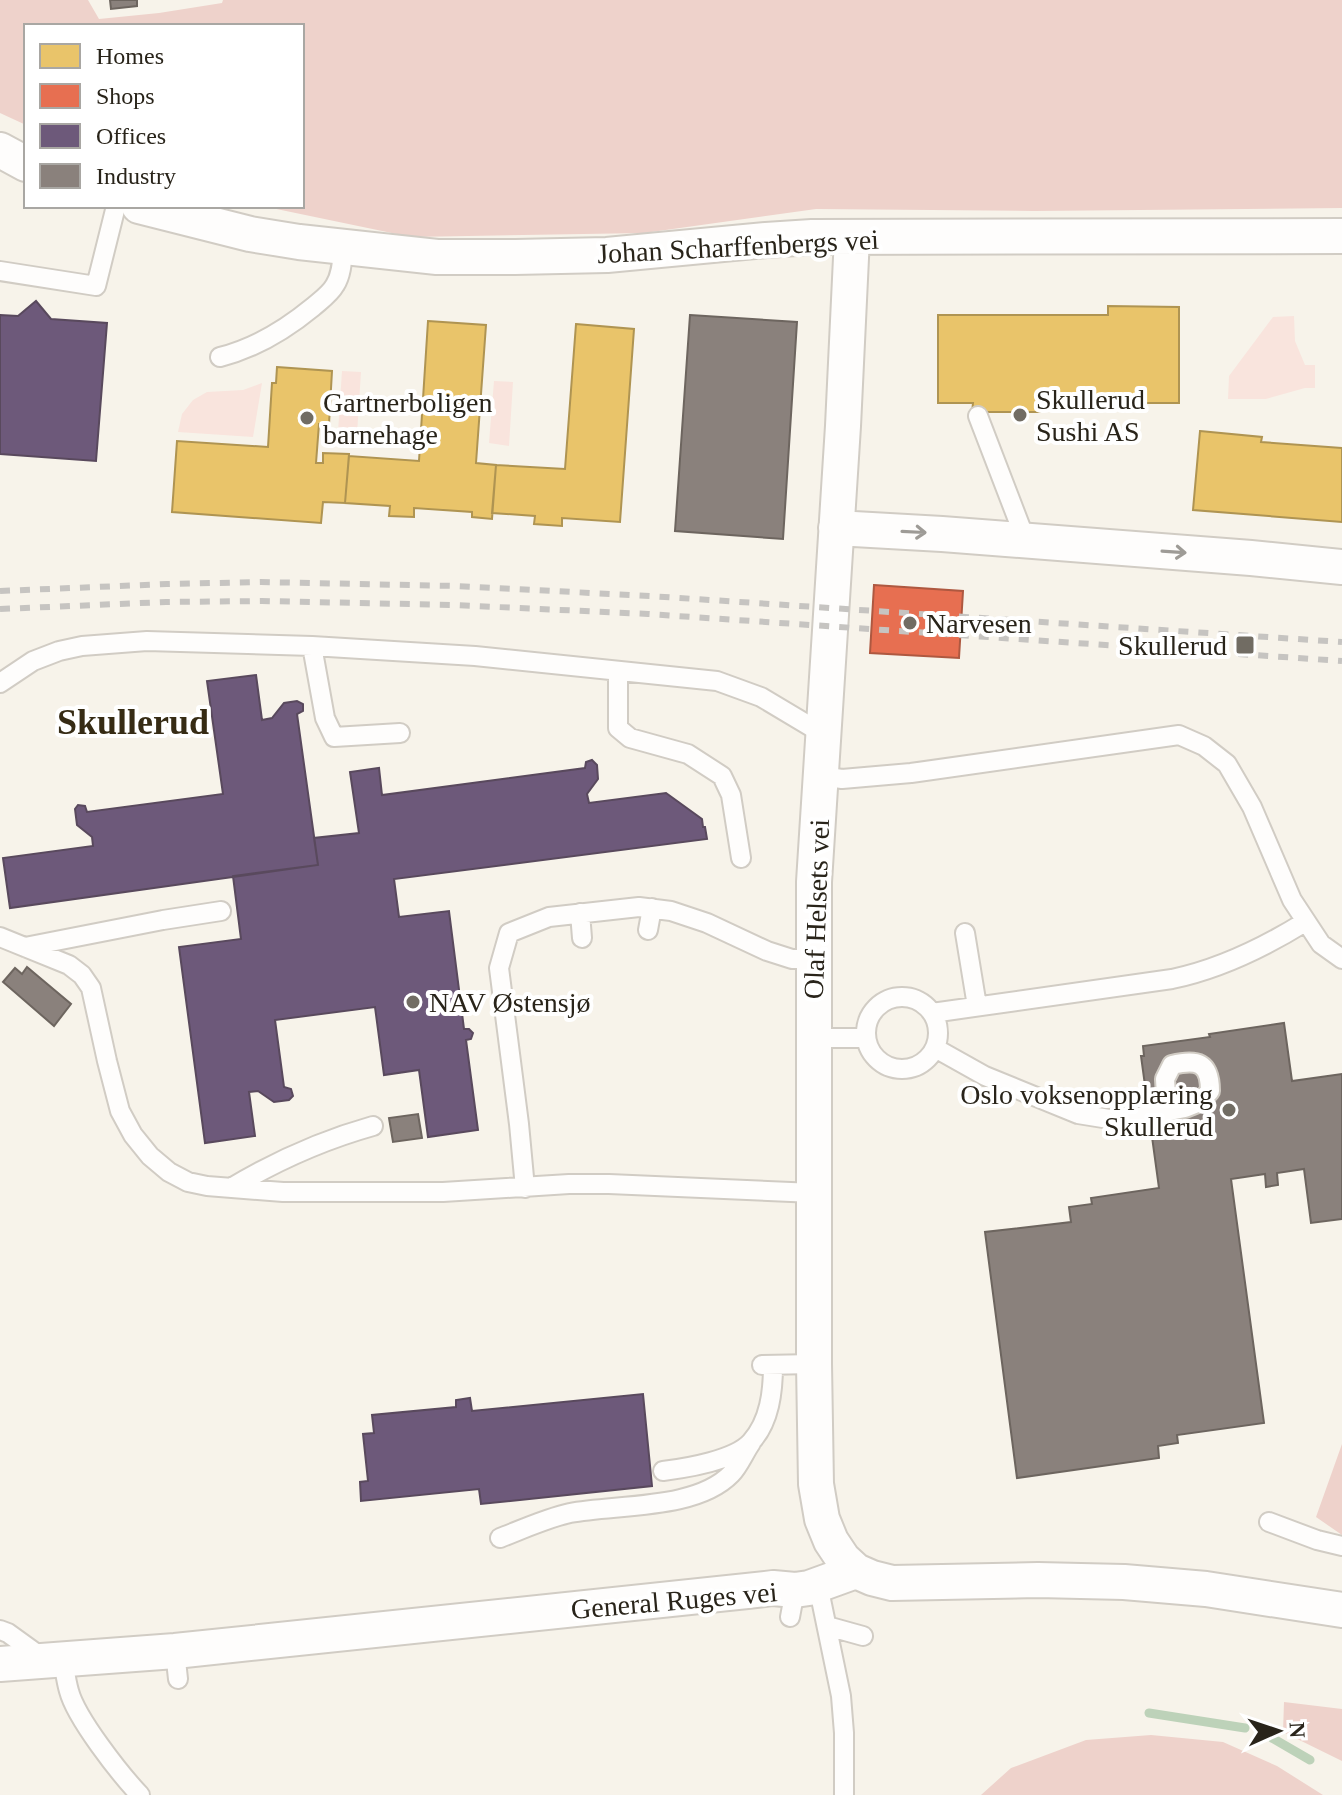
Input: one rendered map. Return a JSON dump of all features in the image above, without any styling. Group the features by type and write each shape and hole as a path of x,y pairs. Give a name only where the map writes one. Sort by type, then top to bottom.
{"street":[{"path":"0,150 24,163"},
{"name":"Johan Scharffenbergs vei","path":"147,208 250,234 343,248 437,257 529,257 662,251 766,240 852,237 1342,236"},
{"name":"Olaf Helsets vei","path":"852,237 814,882 813,1038 816,1484 820,1511 831,1541 856,1571"},
{"path":"836,528 1342,567"},
{"path":"856,1571 892,1583 1038,1580 1166,1584 1342,1610"},
{"name":"General Ruges vei","path":"0,1664 55,1661 176,1665 773,1588 801,1598 856,1571"}],"lane":[{"path":"0,271 96,286 116,208"},
{"path":"220,357 247,349 272,336 327,296 341,270 343,248"},
{"path":"978,416 1026,541"},
{"path":"0,683 33,661 59,651 147,641 312,646 475,656 717,681 761,697 823,734"},
{"path":"312,646 325,718 334,737 400,733"},
{"path":"618,671 618,728 630,738 688,754 722,776 731,795 741,858"},
{"path":"821,776 842,779 911,773 1179,735 1204,746 1227,764 1252,807 1292,900 1321,944 1342,959"},
{"path":"525,1188 499,968 509,933 549,917 652,908 707,923 792,959 813,959"},
{"path":"648,930 652,908"},
{"path":"25,947 221,911"},
{"path":"580,913 582,938"},
{"path":"932,1013 1201,973 1276,940 1305,922"},
{"path":"965,933 977,1006"},
{"path":"0,937 69,965 82,975 91,988 120,1111 133,1135 150,1156 169,1172 188,1182 283,1192 443,1192 609,1184 814,1193"},
{"path":"913,998 932,1013 938,1036 935,1048 922,1064 902,1070 882,1064 868,1048 866,1026 871,1014 889,999 913,998"},
{"path":"813,1038 866,1038"},
{"path":"935,1048 985,1076 1078,1114 1109,1119 1167,1111"},
{"path":"231,1188 262,1169 316,1144 373,1126"},
{"path":"500,1538 568,1513 674,1500 718,1485 732,1473 768,1413 773,1385 768,1365 814,1364"},
{"path":"663,1471 715,1460 751,1443"},
{"path":"1269,1522 1342,1546"},
{"path":"801,1598 827,1626 841,1696 844,1795"},
{"path":"827,1626 863,1636"},
{"path":"0,1630 55,1661 83,1718 140,1795"}],"shaded area":[{"path":"0,0 88,0 99,19 159,13 222,3 223,0 1342,0 1342,208 1034,211 816,209 644,233 411,237 272,208 304,208 304,24 24,24 24,124 0,113"},
{"path":"1294,316 1295,341 1305,365 1315,365 1315,388 1266,399 1228,399 1229,376 1273,317"},
{"path":"342,371 361,372 357,434 338,432"},
{"path":"494,381 513,382 509,446 489,443"},
{"path":"262,383 253,437 178,432 182,414 193,400 207,392 243,390"},
{"path":"1342,1444 1342,1535 1316,1517"},
{"path":"1284,1702 1342,1709 1342,1761 1283,1732"},
{"path":"1151,1735 1223,1742 1277,1766 1323,1795 981,1795 1011,1768 1086,1740"}],"building: Homes":[{"path":"1108,306 1179,307 1179,403 1043,403 1043,412 972,412 973,403 938,403 938,315 1108,315"},
{"path":"428,321 486,325 476,463 496,465 492,519 472,517 472,512 414,508 414,517 389,516 390,506 345,503 349,456 419,461"},
{"path":"576,324 634,329 620,522 562,518 562,526 534,524 535,516 492,513 496,465 565,469"},
{"path":"277,367 332,371 329,424 319,424 316,463 323,463 323,453 349,454 345,503 323,502 321,523 172,512 177,441 268,447 272,383 276,383"},
{"path":"1200,431 1262,437 1261,442 1342,448 1342,522 1193,510"}],"building: Shops":[{"path":"874,585 963,591 959,658 870,653"}],"building: Offices":[{"path":"36,301 51,319 107,323 96,461 0,454 0,315 18,316"},
{"path":"256,675 262,720 272,718 284,703 297,701 303,704 303,711 297,714 318,865 10,908 3,858 93,846 92,837 77,825 75,809 78,805 85,806 87,812 223,794 207,681"},
{"path":"592,760 597,765 598,779 587,794 589,803 666,793 702,819 707,839 394,879 399,917 449,911 464,1029 473,1033 471,1039 466,1040 478,1130 428,1137 419,1070 384,1075 375,1007 275,1020 284,1087 291,1089 293,1096 289,1100 274,1102 258,1091 249,1092 255,1136 205,1143 179,947 241,939 233,876 318,865 314,838 359,833 350,772 379,768 382,795 585,768 586,762"},
{"path":"643,1394 652,1486 481,1504 479,1489 361,1501 360,1482 368,1481 363,1434 374,1433 372,1415 456,1407 456,1400 470,1398 472,1411"}],"building: Industry":[{"path":"110,0 137,0 137,6 111,9"},
{"path":"690,315 797,322 783,539 675,531"},
{"path":"27,967 71,1004 54,1026 3,982 15,968 22,974"},
{"path":"1284,1023 1292,1081 1342,1074 1342,1219 1311,1223 1304,1169 1277,1173 1278,1185 1266,1187 1265,1174 1231,1179 1264,1423 1177,1435 1178,1443 1158,1446 1159,1458 1017,1478 985,1232 1071,1222 1069,1207 1092,1204 1091,1198 1159,1188 1141,1056 1144,1056 1143,1046"},
{"path":"418,1114 422,1138 393,1142 389,1118"}],"waterway":[{"path":"1149,1713 1245,1728"},
{"path":"1272,1738 1310,1760"}],"railway":[{"path":"0,591 261,582 456,586 1342,642"},
{"path":"0,609 262,601 454,605 648,614 1342,661"}],"place":[{"name":"Skullerud Sushi AS","path":"1020,415"},
{"name":"Gartnerboligen barnehage","path":"307,418"},
{"name":"Narvesen","path":"910,623"},
{"name":"Skullerud","path":"1245,645"},
{"name":"NAV Østensjø","path":"413,1002"},
{"name":"Oslo voksenopplæring Skullerud","path":"1229,1110"}],"district":[{"name":"Skullerud","path":"133,721"}]}
